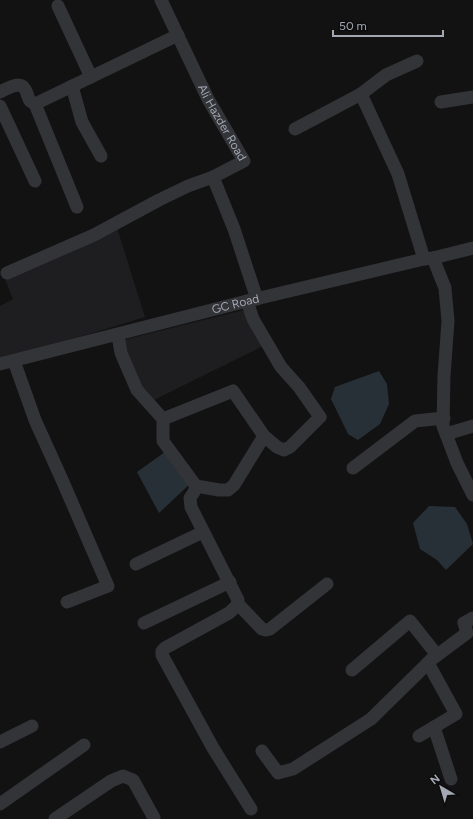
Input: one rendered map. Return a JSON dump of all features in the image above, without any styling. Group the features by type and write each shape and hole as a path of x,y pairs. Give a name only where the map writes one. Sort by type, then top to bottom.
{"street":[{"name":"Ali Hazder Road","path":"165,1 178,35 208,99 244,161 213,177"},
{"path":"58,6 91,77"},
{"path":"35,104 178,35"},
{"path":"295,129 361,94 386,75 417,61"},
{"path":"0,92 14,85 20,85 24,88 30,102 35,104 77,207"},
{"path":"72,86 82,122 101,156"},
{"path":"361,94 398,174 428,258 445,288 448,321 444,376 444,426 457,463 472,490"},
{"path":"441,102 473,97"},
{"path":"0,106 35,182"},
{"path":"7,273 94,235 188,186 213,177 234,229 252,300 253,319 280,367 299,387 320,417 290,448 284,450 277,447 264,436 233,391 163,419"},
{"name":"GC Road","path":"0,364 252,300 473,248"},
{"path":"118,335 121,353 137,390 163,419 163,441 196,486 228,490 234,485 264,436"},
{"path":"14,361 35,420 64,482 108,586 67,602"},
{"path":"352,468 415,421 444,418"},
{"path":"446,434 473,426"},
{"path":"196,486 190,498 191,507 230,582 238,600 238,604 262,628 266,630 270,629 327,584"},
{"path":"136,564 204,532"},
{"path":"144,623 230,582"},
{"path":"238,604 229,613 165,648 162,651 162,655 213,748 251,809"},
{"path":"262,751 278,773 293,769 371,719 432,659 468,633 464,623 473,618"},
{"path":"352,670 410,621 432,659 456,714 419,736"},
{"path":"0,742 32,726"},
{"path":"434,727 451,779"},
{"path":"0,804 84,745"},
{"path":"55,819 111,781 123,776 132,780 154,818"}],"shaded area":[{"path":"117,228 145,317 0,360 0,306 13,299 4,277"},
{"path":"244,310 263,346 154,400 139,387 123,340"},
{"path":"379,371 387,384 389,404 380,424 358,440 348,434 331,399 335,387"},
{"path":"165,452 191,483 159,513 137,472"},
{"path":"429,506 455,507 467,524 473,544 446,570 437,560 420,549 413,523"}]}
